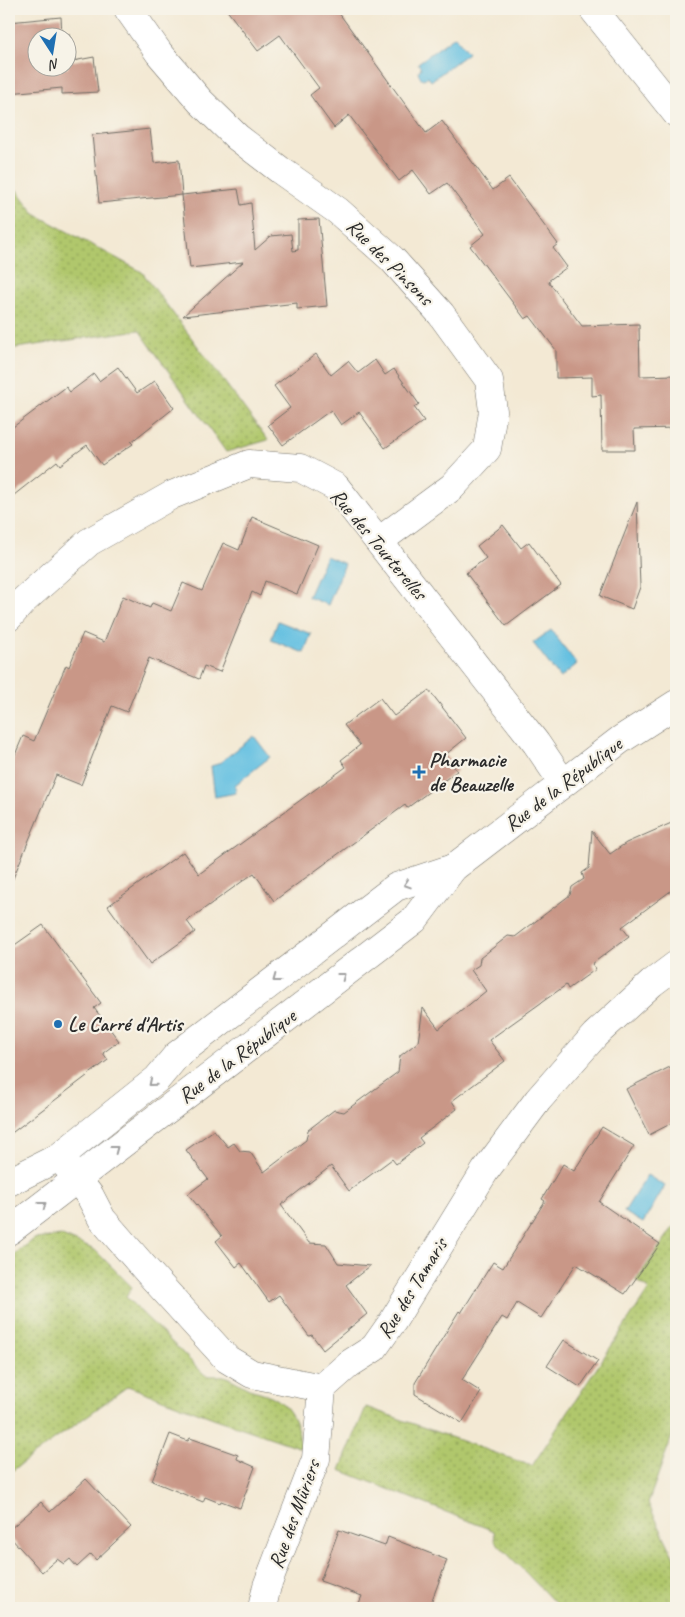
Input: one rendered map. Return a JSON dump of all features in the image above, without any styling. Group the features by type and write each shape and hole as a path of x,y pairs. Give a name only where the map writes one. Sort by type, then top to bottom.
{"street":[{"name":"Rue des Pinsons","path":"128,9 158,53 200,101 237,137 338,211 392,259 441,314 489,380 493,411 487,449 452,487 379,541"},
{"path":"593,9 676,112"},
{"name":"Rue des Tourterelles","path":"9,617 23,600 89,542 172,495 249,464 300,468 336,487 536,743 563,782"},
{"name":"Rue de la République","path":"9,1231 83,1187 414,920 453,868 620,740 676,704"},
{"name":"Rue de la République","path":"9,1182 59,1156 158,1079 177,1055 396,887 453,868"},
{"name":"Rue des Tamaris","path":"322,1388 349,1364 374,1348 393,1321 485,1171 538,1100 595,1035 652,983 676,965"},
{"path":"59,1156 83,1187 102,1219 227,1359 252,1374 322,1388"},
{"name":"Rue des Mûriers","path":"262,1608 267,1586 316,1459 322,1388"}],"green space":[{"path":"9,180 35,214 142,272 268,440 226,452 139,330 9,349"},
{"path":"676,1223 676,1425 648,1503 676,1561 676,1608 560,1608 495,1541 494,1531 340,1470 366,1407 532,1466 649,1289 636,1281"},
{"path":"62,1236 95,1250 132,1287 126,1297 205,1375 227,1377 249,1389 271,1396 284,1405 296,1425 301,1448 128,1386 9,1473 9,1259 34,1239"}],"water":[{"path":"455,36 468,53 431,81 428,77 423,79 420,77 418,72 421,68 418,63"},
{"path":"326,556 345,564 328,605 308,597"},
{"path":"278,621 311,634 304,653 271,640"},
{"path":"551,630 577,664 560,678 533,643"},
{"path":"254,736 270,757 235,785 236,793 215,797 211,766 218,764"},
{"path":"647,1175 665,1186 643,1223 624,1212"}],"building":[{"path":"226,9 336,9 426,133 442,121 493,190 509,178 558,244 553,248 567,267 548,281 582,326 639,324 640,376 676,375 676,428 634,429 635,450 602,450 601,395 592,396 592,377 556,378 556,350 530,316 525,319 470,246 485,234 447,183 431,194 413,170 399,181 349,115 334,128 310,95 319,88 280,35 258,51"},
{"path":"61,17 62,28 28,28 28,78 78,78 78,60 94,57 98,92 62,94 62,88 9,93 9,22"},
{"path":"150,129 154,163 179,160 182,195 99,203 92,135"},
{"path":"238,189 241,205 251,203 255,250 271,236 291,234 293,251 298,250 298,220 319,219 327,306 297,309 297,303 183,316 243,262 190,268 182,195"},
{"path":"316,354 331,375 348,361 358,373 375,360 385,375 394,369 419,404 414,407 424,421 385,448 359,412 341,425 331,410 283,445 268,425 290,408 274,386"},
{"path":"118,367 137,393 155,381 174,408 131,442 133,444 102,465 87,445 60,465 57,461 9,499 9,430 66,387 70,392 94,374 99,381"},
{"path":"637,502 640,587 632,609 600,596"},
{"path":"252,517 318,545 297,594 265,581 260,596 252,592 220,672 204,666 199,679 149,658 127,712 112,706 81,785 56,775 9,888 9,769 23,736 34,741 66,665 69,667 83,633 104,642 123,596 150,608 152,603 171,611 183,583 202,591 223,543 239,550"},
{"path":"503,525 521,548 529,542 561,585 506,626 466,573 486,558 477,546"},
{"path":"429,690 466,738 445,755 457,771 407,808 405,805 274,901 254,873 187,921 195,932 150,964 108,906 183,852 199,874 346,767 341,760 360,745 344,725 380,698 394,716"},
{"path":"676,821 676,887 622,927 629,936 592,964 596,969 568,989 566,985 489,1040 505,1061 452,1101 457,1109 419,1138 423,1143 396,1164 392,1159 349,1191 331,1166 281,1205 309,1243 326,1244 338,1263 370,1266 346,1285 367,1314 323,1350 312,1335 309,1336 279,1295 269,1302 241,1263 236,1267 216,1241 222,1236 188,1194 208,1179 186,1150 214,1130 228,1147 234,1143 240,1151 250,1152 264,1172 306,1140 308,1130 334,1110 344,1112 398,1072 400,1056 418,1042 423,1008 439,1029 486,991 471,970 479,965 480,958 508,936 515,937 570,895 572,887 584,879 582,873 589,868 592,831 610,854 626,843"},
{"name":"Le Carré d'Artis","path":"43,925 101,1003 94,1008 119,1041 103,1053 108,1060 9,1135 9,949"},
{"path":"676,1064 676,1121 649,1135 626,1089"},
{"path":"602,1127 634,1146 599,1202 660,1244 625,1294 576,1264 541,1318 517,1303 507,1320 502,1317 462,1380 481,1392 462,1423 415,1394 415,1383 459,1311 461,1313 493,1262 503,1268 545,1201 542,1199 563,1164 574,1171"},
{"path":"564,1340 598,1361 580,1387 547,1366"},
{"path":"170,1434 188,1441 190,1438 238,1455 237,1459 255,1467 240,1508 205,1497 203,1502 152,1481"},
{"path":"86,1479 131,1527 96,1560 91,1554 77,1567 70,1559 64,1564 57,1559 42,1572 9,1536 9,1530 41,1502 50,1512"},
{"path":"339,1530 385,1546 388,1537 447,1560 429,1608 357,1608 362,1596 320,1581"}],"place":[{"name":"Pharmacie de Beauzelle","path":"419,772"},
{"name":"Le Carré d'Artis","path":"58,1024"}]}
